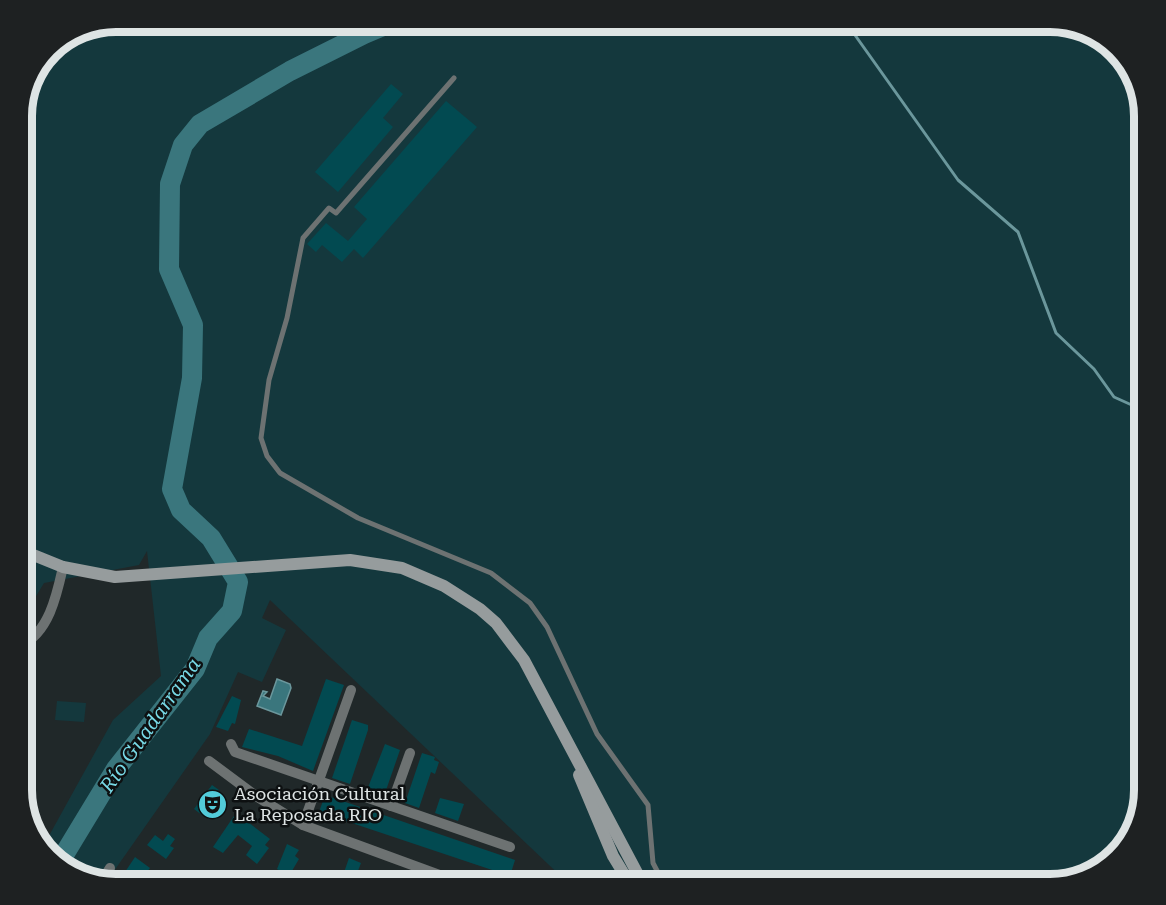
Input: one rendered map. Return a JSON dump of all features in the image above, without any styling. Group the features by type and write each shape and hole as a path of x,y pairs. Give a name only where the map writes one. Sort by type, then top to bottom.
{"main road":[{"path":"32,554 63,567 115,577 350,560 386,564 423,576 444,586 480,609 496,623 524,660 594,788 637,874"},
{"path":"552,711 623,874"}],"street":[{"path":"32,638 48,616 56,600 63,567"},
{"path":"303,825 351,690"},
{"path":"231,744 235,752 510,847"},
{"path":"392,806 410,753"},
{"path":"209,761 256,796 303,825 437,874"},
{"path":"630,863 634,874"},
{"path":"107,873 110,868"}],"lane":[{"path":"454,78 336,213 329,208 303,238 287,318 269,380 261,438 267,456 280,473 358,518 491,573 530,603 547,627 597,734 648,806 653,864 658,874"}],"shaded area":[{"path":"116,32 1061,32 1077,36 1102,49 1117,64 1126,78 1133,99 1134,116 1134,800 1126,827 1117,841 1102,856 1088,865 1067,872 1050,874 558,874 270,600 262,618 286,630 262,682 238,672 210,734 112,874 89,869 64,856 48,838 113,720 161,676 147,551 139,565 44,583 32,603 32,110 38,83 46,69 56,56 83,38 99,33"},
{"path":"277,679 290,684 291,688 281,715 257,706 263,691 267,692 263,696 270,699"},
{"path":"57,701 86,703 84,722 55,720"}],"building":[{"path":"391,84 403,94 383,118 393,127 338,192 315,172"},
{"path":"446,101 477,127 363,258 354,249 342,262 322,245 316,252 307,244 326,223 348,241 367,219 354,207"},
{"path":"326,679 344,685 313,771 278,756 242,747 249,729 302,746"},
{"path":"232,696 241,700 235,724 232,723 228,731 216,727"},
{"path":"352,720 368,725 368,730 350,784 332,778"},
{"path":"385,744 400,750 384,796 367,790"},
{"path":"422,753 435,757 434,760 439,762 435,774 431,772 419,808 405,803"},
{"path":"212,785 219,790 214,796 222,801 206,818 194,809"},
{"path":"325,795 515,860 511,874 504,874 319,812"},
{"path":"440,798 464,804 458,821 435,813"},
{"path":"236,813 270,839 265,845 269,848 257,864 246,855 252,846 238,835 223,853 213,847"},
{"path":"168,834 175,839 170,846 174,848 166,859 147,845 155,835 163,841"},
{"path":"287,844 299,850 295,856 299,859 290,874 277,869"},
{"path":"135,857 150,868 146,874 125,872"},
{"path":"349,858 361,863 357,874 343,874"}],"waterway":[{"name":"Río Guadarrama","path":"64,856 116,769 195,669 208,638 232,611 238,582 211,538 181,510 172,489 192,378 193,325 169,269 170,184 183,145 200,124 290,71 369,32"},
{"path":"853,32 958,180 1018,232 1056,333 1094,369 1114,397 1134,406"}],"place":[{"name":"Asociación Cultural La Reposada RIO","path":"213,804"}]}
